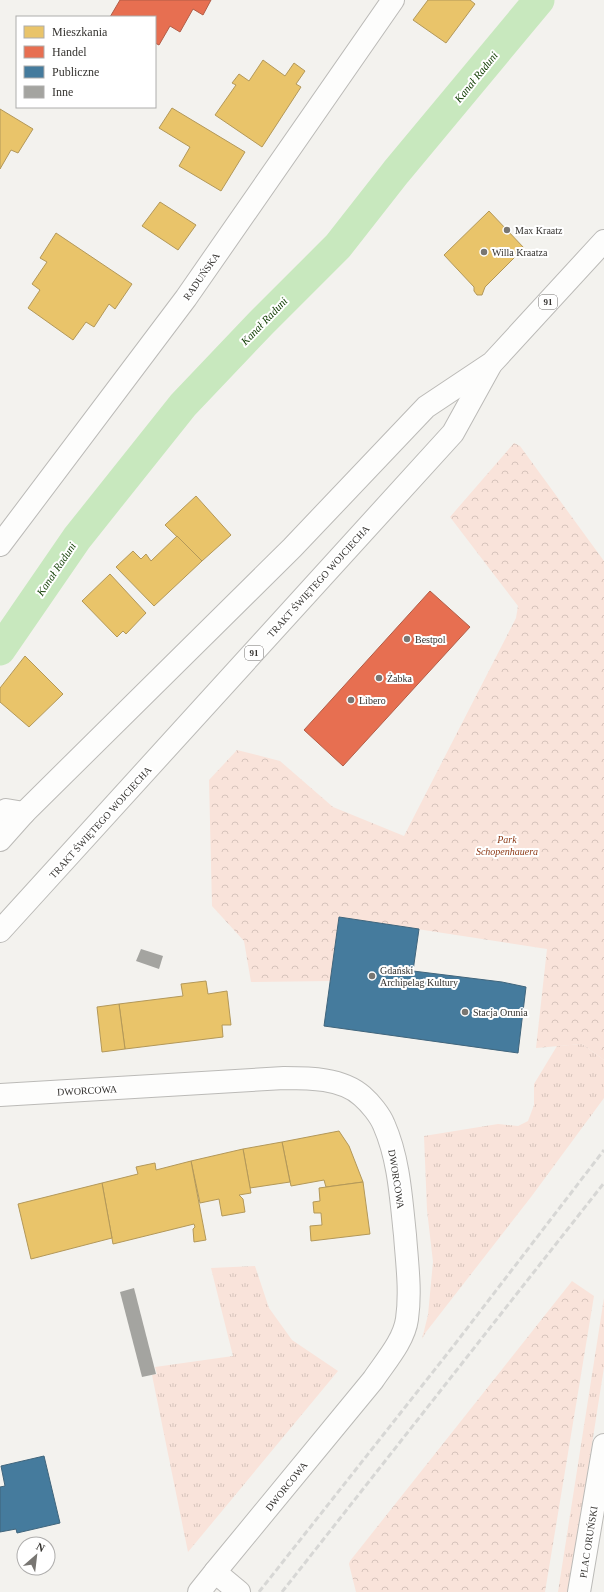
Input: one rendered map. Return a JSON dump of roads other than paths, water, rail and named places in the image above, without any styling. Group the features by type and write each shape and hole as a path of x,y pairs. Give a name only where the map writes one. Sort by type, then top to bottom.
{"street":[{"name":"RADUŃSKA","path":"0,545 186,298 393,0"},
{"name":"TRAKT ŚWIĘTEGO WOJCIECHA","path":"0,931 453,432 492,363 604,241"},
{"name":"TRAKT ŚWIĘTEGO WOJCIECHA","path":"0,840 24,813 292,548 426,407 492,363"},
{"path":"0,813 6,810 24,813"},
{"name":"DWORCOWA","path":"0,1095 284,1078 315,1078 337,1083 361,1095 384,1123 394,1152 402,1207 409,1278 407,1320 404,1331 373,1380 199,1592"},
{"name":"PLAC ORUŃSKI","path":"579,1592 604,1445"},
{"path":"215,1572 239,1592"}],"waterway":[{"name":"Kanał Raduni","path":"0,650 77,538 183,405 261,323 338,246 396,172 539,0"}],"railway":[{"path":"259,1592 455,1344 604,1150"},
{"path":"282,1592 604,1183"}],"place":[{"name":"Max Kraatz","path":"507,230"},
{"name":"Willa Kraatza","path":"484,252"},
{"name":"Bestpol","path":"407,639"},
{"name":"Żabka","path":"379,678"},
{"name":"Libero","path":"351,700"},
{"name":"Gdański Archipelag Kultury","path":"372,976"},
{"name":"Stacja Orunia","path":"465,1012"}],"park label":[{"name":"Park Schopenhauera","path":"507,844"}]}
